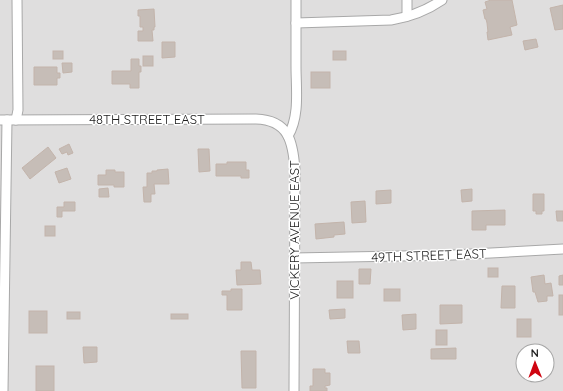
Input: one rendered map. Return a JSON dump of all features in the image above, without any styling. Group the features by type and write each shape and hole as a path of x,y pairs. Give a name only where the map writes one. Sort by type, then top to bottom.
{"street":[{"path":"16,120 18,110 17,0"},
{"path":"288,136 292,129 296,98 296,0"},
{"path":"407,0 407,16"},
{"path":"296,23 391,20 430,8 442,0"},
{"name":"48TH STREET EAST","path":"3,120 262,119 278,124 288,136"},
{"path":"3,120 3,391"},
{"name":"VICKERY AVENUE EAST","path":"288,136 292,146 295,165 294,391"},
{"name":"49TH STREET EAST","path":"294,258 453,255 563,249"}],"shaded area":[{"path":"0,0 563,0 563,391 0,391"}],"building":[{"path":"491,0 512,0 517,25 510,27 512,35 488,40 487,23 483,10 487,9 485,2"},
{"path":"563,5 563,29 555,30 550,8"},
{"path":"154,9 155,27 154,30 152,30 153,41 138,41 138,31 143,31 143,27 140,27 140,16 138,16 138,10"},
{"path":"536,39 538,47 525,50 523,41"},
{"path":"162,42 175,42 175,57 162,58"},
{"path":"53,51 63,51 63,59 53,59"},
{"path":"333,51 346,51 346,60 333,60"},
{"path":"143,56 153,56 153,66 143,66"},
{"path":"131,59 139,59 139,66 141,66 141,72 139,72 139,88 130,88 130,84 112,84 112,71 131,71"},
{"path":"62,63 72,63 72,72 63,73"},
{"path":"34,67 57,67 57,73 60,73 60,78 57,78 57,85 34,85"},
{"path":"311,72 330,72 330,88 311,88"},
{"path":"69,144 73,153 68,155 67,152 62,154 59,149"},
{"path":"48,147 56,158 30,179 22,168"},
{"path":"198,149 209,149 210,171 199,172"},
{"path":"227,162 246,162 246,170 249,170 249,178 241,178 241,176 216,176 216,164 227,164"},
{"path":"67,168 71,179 59,183 55,172"},
{"path":"168,169 169,184 154,184 155,194 151,194 151,202 144,202 143,187 147,187 147,173"},
{"path":"106,170 124,172 124,187 114,187 114,185 98,185 98,175 106,175"},
{"path":"108,188 109,197 99,197 99,189"},
{"path":"472,189 472,201 462,202 461,190"},
{"path":"391,190 391,203 376,204 376,191"},
{"path":"533,194 544,194 544,211 542,211 542,214 536,214 536,211 533,211"},
{"path":"365,201 366,222 352,223 351,202"},
{"path":"64,202 75,202 75,211 62,211 62,217 57,217 57,207 64,207"},
{"path":"505,210 505,225 486,225 486,230 472,230 472,211"},
{"path":"556,211 563,211 563,221 557,221"},
{"path":"344,222 345,234 316,239 315,224"},
{"path":"45,226 55,226 55,236 45,236"},
{"path":"241,262 251,262 252,270 260,270 261,284 237,285 236,270 241,270"},
{"path":"488,268 498,268 498,277 488,277"},
{"path":"359,269 371,269 370,284 359,284"},
{"path":"544,275 545,284 551,283 553,296 547,296 547,301 538,302 535,292 533,292 531,277"},
{"path":"563,275 563,285 559,285 559,276"},
{"path":"337,281 353,281 353,298 337,298"},
{"path":"502,286 515,286 515,308 501,308"},
{"path":"231,289 242,289 242,310 227,310 227,295 222,295 222,291 231,291"},
{"path":"384,289 400,289 400,301 384,301"},
{"path":"559,295 563,295 563,315 559,315"},
{"path":"440,305 462,305 462,323 440,324"},
{"path":"345,309 345,318 330,319 329,310"},
{"path":"29,311 47,311 47,333 29,333"},
{"path":"67,312 80,312 80,319 67,319"},
{"path":"171,314 188,314 188,319 171,319"},
{"path":"416,314 416,329 403,330 402,315"},
{"path":"517,319 531,319 531,337 517,337"},
{"path":"436,330 447,330 447,345 436,345"},
{"path":"347,341 359,341 360,353 348,353"},
{"path":"83,347 97,347 97,362 84,363"},
{"path":"456,348 456,359 431,359 431,349"},
{"path":"241,351 256,351 256,388 242,388"},
{"path":"36,366 54,366 54,391 36,391"},
{"path":"313,369 325,369 325,373 330,373 330,385 325,386 327,391 310,391 310,386 313,386"}]}
